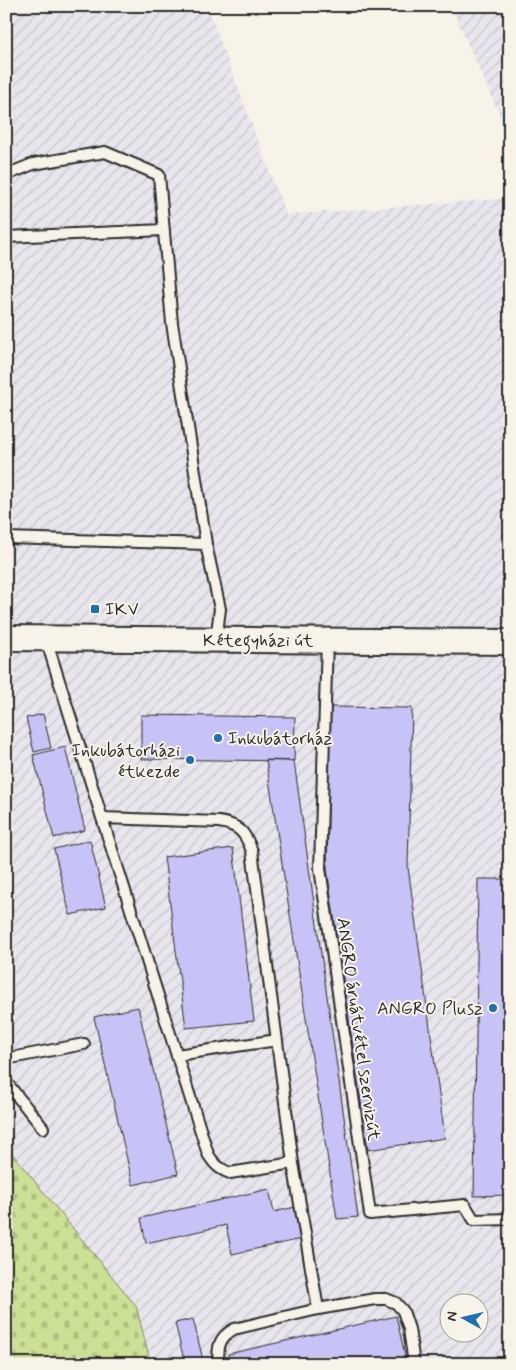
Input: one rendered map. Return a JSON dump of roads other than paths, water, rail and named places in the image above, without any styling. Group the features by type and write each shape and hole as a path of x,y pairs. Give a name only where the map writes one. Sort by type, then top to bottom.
{"street":[{"name":"Kétegyházi út","path":"6,638 510,642"}],"lane":[{"path":"6,176 33,164 105,152 159,176 172,323 206,544 220,609 216,640"},
{"path":"6,237 164,230"},
{"path":"6,538 206,544"},
{"path":"46,638 208,1154 214,1164 221,1170 230,1173 292,1163"},
{"name":"ANGRO áruátvétel szervizút","path":"326,640 320,868 370,1214 465,1206 474,1220 510,1219"},
{"path":"102,818 219,822 239,829 248,839 252,851 292,1163 318,1309"},
{"path":"177,1055 277,1040"},
{"path":"6,1059 84,1044"},
{"path":"6,1082 43,1128"},
{"path":"218,1364 220,1342 226,1334 234,1329 318,1309 375,1299 386,1299 396,1303 404,1311 409,1329 414,1364"}],"place":[{"name":"IKV","path":"95,609"},
{"name":"Inkubátorház","path":"218,738"},
{"name":"Inkubátorházi étkezde","path":"190,760"},
{"name":"ANGRO Plusz","path":"493,1008"}]}
